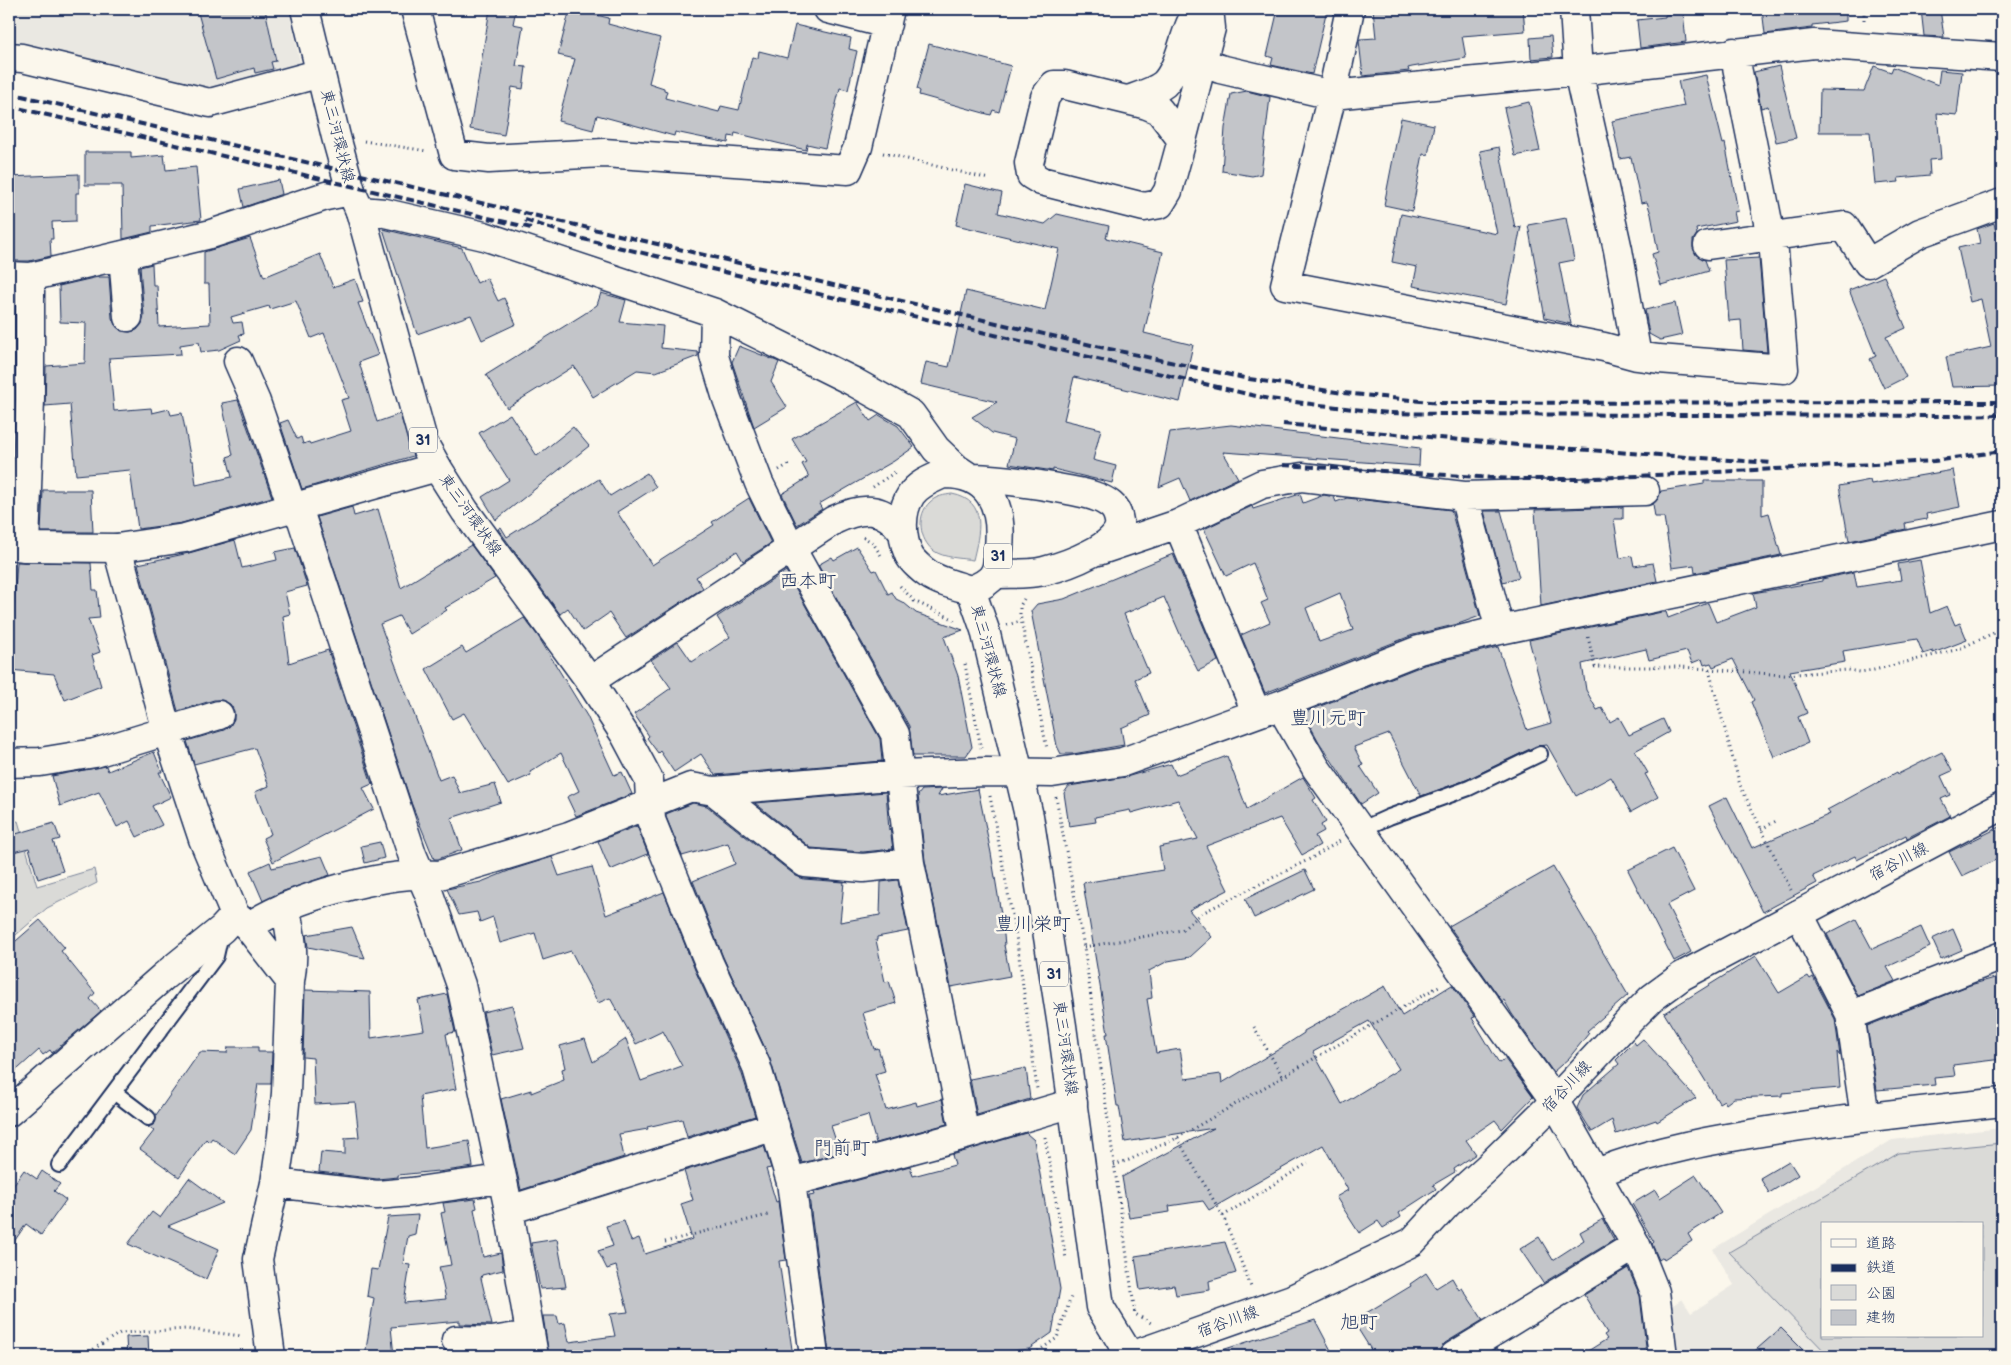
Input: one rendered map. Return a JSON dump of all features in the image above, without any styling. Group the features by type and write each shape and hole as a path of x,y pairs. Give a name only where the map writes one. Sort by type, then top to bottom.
{"street":[{"name":"東三河環状線","path":"305,9 336,137 424,444 436,467 465,512 590,681 625,735 649,780 651,820 709,963 756,1065 776,1126 793,1195 814,1356"},
{"path":"415,9 454,154 489,159 604,153 848,170 858,147 889,16 828,9"},
{"path":"1128,100 1146,94 1164,84 1176,64 1193,16 1198,9"},
{"path":"1182,140 1159,110 1128,100 1065,85 1054,85 1045,97 1029,163 1031,175 1041,181 1144,207 1160,204 1168,191 1182,140 1211,28 1209,9"},
{"path":"1350,9 1332,95 1284,285 1604,347 1637,356 1784,369 1774,252 1734,52"},
{"path":"1574,9 1578,70 1618,250 1637,356"},
{"path":"1202,62 1220,69 1332,95 1814,44 2002,57"},
{"path":"9,57 22,58 210,103 321,72"},
{"path":"436,467 185,538 117,548 17,546 30,399 19,276 123,255 211,234 326,196 355,201 385,213 484,236 715,313 852,381 911,414 936,449 957,468 971,477"},
{"path":"1708,244 1844,226 1868,263 1920,233 2002,202"},
{"path":"123,255 128,317"},
{"path":"715,313 714,356 722,384 758,483 791,548 895,734 910,863 965,1136"},
{"path":"238,361 256,402 289,498 302,520 412,854 461,985 509,1210 532,1345 456,1340"},
{"name":"東三河環状線","path":"936,449 935,463 917,478 906,507 902,531 909,556 928,574 971,590 986,582 994,574"},
{"path":"590,681 791,548 871,499 895,500 917,478 957,474 1031,483 1092,496 1112,506 1129,531"},
{"name":"31","path":"971,477 983,486 993,500 999,514 1000,533 994,574"},
{"path":"994,574 1043,571 1098,550 1129,531 1178,524 1262,484 1302,477 1464,496 1645,491"},
{"path":"1464,496 1500,630"},
{"path":"871,499 884,514 894,520 902,531"},
{"path":"1178,524 1268,709 1316,768 1554,1100 1597,1173 1636,1245 1655,1292 1663,1356"},
{"path":"9,1112 134,1002 235,924 340,889 402,875 420,873 440,875 551,841 691,787 714,791 900,776 986,772 1052,773 1123,762 1268,709 1419,650 1500,630 2002,525"},
{"path":"117,548 167,731 203,839 235,924 290,981"},
{"name":"東三河環状線","path":"971,590 985,630 1030,826 1062,1026 1100,1307 1131,1356"},
{"path":"9,763 40,762 95,752 219,716"},
{"path":"714,791 805,863 863,868 910,863"},
{"name":"宿谷川線","path":"1131,1356 1292,1299 1412,1242 1448,1203 1487,1168 1652,998 1682,976 2002,806"},
{"path":"269,1347 258,1259 275,1182 286,1093 293,940 285,907"},
{"path":"1798,914 1850,1014 1865,1117"},
{"path":"1850,1014 2002,956"},
{"path":"1597,1173 1627,1161 1703,1141 1865,1117 2002,1102"},
{"path":"793,1195 965,1136 1073,1103"},
{"path":"509,1210 776,1126"},
{"path":"275,1182 377,1195 502,1179"},
{"path":"1454,1356 1636,1245"}],"lane":[{"path":"1360,830 1389,817 1469,788 1540,754"},
{"path":"59,1166 216,956 235,924"},
{"path":"114,1092 148,1118"}],"path":[{"path":"336,137 454,154"},
{"path":"858,147 989,179"},
{"path":"871,499 917,478"},
{"path":"857,534 873,543 882,558"},
{"path":"897,581 914,601 953,619 957,628"},
{"path":"1029,595 1020,606 1020,614 1084,947 1135,1314 1157,1326"},
{"path":"1583,613 1595,667 1682,667 1784,674 1848,670 1860,672 1959,649 2002,629"},
{"path":"964,656 1017,942 1041,1112 1067,1265"},
{"path":"1709,670 1740,785 1794,897 1798,914"},
{"path":"1761,829 1778,820"},
{"path":"1084,947 1182,930 1202,913 1310,859 1360,830"},
{"path":"1114,1165 1138,1157 1177,1138 1462,972"},
{"path":"1254,1027 1283,1077"},
{"path":"1177,1138 1223,1216 1254,1294"},
{"path":"1223,1216 1308,1163"},
{"path":"666,1242 793,1195"},
{"path":"1014,1356 1034,1354 1058,1338 1072,1294"},
{"path":"86,1356 120,1332 186,1329 269,1347"}],"shaded area":[{"path":"9,9 289,9 300,62 292,71 211,96 9,46"},
{"path":"2002,1128 2002,1356 1670,1356 1664,1311 1682,1299 1691,1313 1734,1285 1713,1249 1892,1140"}],"green space":[{"path":"952,494 964,498 972,504 979,520 973,560 948,556 934,551 925,541 922,534 921,520 926,507 935,498"},
{"path":"18,821 37,886 94,869 97,883 47,908 9,941 9,823"},
{"path":"2002,1143 2002,1356 1829,1356 1729,1252 1899,1153"}],"building":[{"path":"197,9 265,9 276,61 271,62 273,69 255,73 254,68 216,79"},
{"path":"490,9 516,9 513,24 523,26 516,66 526,67 523,89 512,87 504,135 470,129"},
{"path":"570,9 609,18 608,24 660,38 649,83 664,88 667,91 665,98 719,112 721,106 739,110 752,57 758,58 759,51 787,58 795,25 851,38 849,49 857,51 848,90 840,88 825,148 807,144 806,150 735,133 734,137 729,136 728,143 675,132 674,136 597,115 593,130 558,121 575,59 558,55"},
{"path":"1278,9 1327,9 1312,74 1271,65 1273,58 1267,56"},
{"path":"1373,9 1523,9 1525,31 1462,36 1466,58 1412,67 1408,68 1409,71 1363,76 1359,41 1360,39 1376,38"},
{"path":"1762,9 1846,9 1846,21 1812,25 1812,28 1765,34"},
{"path":"1921,9 1940,9 1944,37 1924,36"},
{"path":"1683,12 1686,42 1640,48 1637,20 1665,17 1665,15"},
{"path":"1551,36 1553,57 1531,59 1530,38"},
{"path":"929,44 1011,66 999,112 993,110 991,115 919,95 920,91 917,89"},
{"path":"1779,66 1796,138 1776,142 1768,106 1761,108 1754,72"},
{"path":"1874,66 1891,72 1893,67 1938,85 1940,70 1962,72 1957,115 1937,113 1941,159 1929,160 1930,175 1898,178 1899,182 1875,184 1870,132 1819,132 1820,90 1864,91"},
{"path":"1706,75 1723,144 1725,143 1738,211 1734,212 1736,221 1696,229 1697,234 1693,240 1693,248 1696,255 1705,260 1709,271 1661,285 1652,254 1658,252 1651,214 1647,202 1641,203 1631,157 1620,159 1612,121 1684,106 1678,81"},
{"path":"1247,91 1270,97 1261,174 1252,176 1222,171 1225,128 1231,94"},
{"path":"1529,102 1540,151 1515,156 1504,108"},
{"path":"1401,118 1434,125 1428,155 1423,154 1412,211 1384,205"},
{"path":"1499,147 1515,228 1521,226 1506,304 1413,286 1417,267 1392,262 1401,214 1497,234 1480,151"},
{"path":"85,152 131,152 131,158 164,155 166,170 196,167 201,220 152,226 152,232 123,239 122,185 85,185"},
{"path":"79,174 79,193 76,193 76,221 52,222 51,256 29,261 9,261 9,177"},
{"path":"279,180 282,194 244,207 240,189"},
{"path":"965,184 1002,193 998,213 1045,224 1057,214 1109,226 1106,238 1163,252 1144,333 1193,345 1180,402 1074,377 1064,420 1101,429 1093,460 1116,466 1112,483 1053,469 1053,471 1009,464 1015,439 992,433 972,417 997,402 921,384 926,362 949,367 966,291 1045,310 1059,249 956,225"},
{"path":"1566,218 1574,260 1559,263 1571,324 1545,318 1528,225"},
{"path":"1994,223 2002,259 2002,386 1952,387 1946,357 1991,347 1981,299 1970,302 1958,248 1980,243 1977,229"},
{"path":"383,229 462,248 477,283 487,278 498,301 504,298 516,324 482,340 471,315 417,334"},
{"path":"250,238 264,277 320,254 333,287 355,279 363,302 358,303 378,355 359,362 377,422 400,414 413,456 302,489 280,423 288,420 297,439 301,437 303,444 309,442 310,444 351,431 341,400 349,398 324,333 311,338 296,301 270,309 269,306 231,317 233,323 242,322 244,334 239,335 241,340 219,350 201,352 199,342 180,345 181,354 109,358 114,411 151,408 152,413 169,409 171,415 182,413 191,461 193,461 196,485 232,477 227,457 233,455 222,403 238,400 272,497 182,523 138,529 130,470 76,475 70,404 45,406 46,366 85,363 86,323 60,322 59,286 98,277 109,277 112,318 115,325 121,331 130,332 137,330 142,324 144,316 140,267 152,264 153,285 157,285 159,327 210,324 209,284 204,284 204,252"},
{"path":"1759,258 1767,352 1743,350 1741,320 1729,321 1724,260"},
{"path":"1884,276 1906,328 1886,337 1906,377 1884,388 1870,359 1876,356 1849,290"},
{"path":"601,293 626,300 620,322 663,326 661,348 698,352 698,356 656,372 637,370 593,397 574,366 507,408 486,375 597,305"},
{"path":"1675,303 1682,335 1660,340 1649,334 1645,310"},
{"path":"739,346 779,362 771,382 787,407 754,427 732,362"},
{"path":"857,402 870,421 879,415 898,426 914,447 894,461 819,504 822,509 797,525 782,494 809,477 802,464 806,462 792,439"},
{"path":"510,414 537,456 573,427 589,446 496,520 482,497 509,480 479,433"},
{"path":"1231,425 1420,448 1419,466 1223,452 1238,478 1190,501 1180,478 1159,487 1170,432"},
{"path":"1953,470 1960,507 1926,514 1927,519 1905,523 1906,529 1849,541 1839,486 1870,480 1871,484"},
{"path":"647,473 656,487 617,512 652,565 714,525 712,522 749,498 771,543 743,561 737,551 696,577 703,588 626,638 609,613 583,631 568,608 560,614 498,529 501,527 507,537 599,479 610,496"},
{"path":"1704,481 1762,481 1762,515 1769,513 1781,555 1695,573 1694,565 1672,568 1664,517 1655,517 1653,504 1658,499 1661,491 1704,484"},
{"path":"43,490 91,490 93,532 41,532"},
{"path":"1300,494 1303,503 1324,495 1334,497 1336,502 1347,498 1356,499 1357,502 1365,500 1451,510 1480,616 1458,624 1413,635 1265,693 1241,635 1270,622 1261,603 1268,600 1253,563 1226,576 1204,529 1252,506 1253,509","holes":["1340,593 1353,630 1319,642 1306,608"]},
{"path":"352,507 354,516 378,509 401,588 471,545 495,578 445,608 447,610 409,634 399,616 380,624 439,780 452,775 460,793 495,784 501,802 451,818 462,850 438,859 434,859 412,805 317,517"},
{"path":"1623,507 1623,519 1614,519 1620,558 1632,556 1634,566 1653,563 1657,581 1541,606 1535,510"},
{"path":"1484,511 1501,511 1519,577 1503,582"},
{"path":"235,540 242,568 277,560 275,552 295,548 307,586 285,592 290,614 283,616 289,663 328,650 372,784 363,788 374,809 273,862 263,838 271,834 255,792 269,786 255,748 194,764 187,741 224,730 230,726 234,719 234,711 230,704 222,700 214,700 178,711 138,564 189,553"},
{"path":"857,547 873,571 876,570 888,594 892,592 896,599 916,613 963,630 944,637 958,676 972,747 966,756 913,756 909,726 818,565 832,557 834,560"},
{"path":"1173,554 1218,661 1198,671 1164,597 1124,614 1149,673 1135,679 1150,715 1121,728 1124,745 1073,754 1061,754 1057,746 1031,611 1037,604 1064,599"},
{"path":"1920,560 1930,613 1947,606 1955,625 1960,623 1967,640 1933,653 1933,651 1923,654 1917,639 1843,651 1845,662 1790,671 1807,713 1798,717 1808,743 1774,757 1751,702 1754,700 1733,659 1713,667 1711,663 1704,665 1702,659 1692,663 1687,651 1649,660 1646,649 1582,664 1586,690 1597,710 1602,708 1610,722 1619,717 1629,735 1663,719 1669,732 1635,751 1648,773 1645,774 1658,797 1631,812 1611,777 1576,796 1547,745 1536,746 1466,780 1421,796 1389,734 1354,747 1363,765 1360,766 1378,793 1361,804 1319,742 1303,713 1424,665 1498,647 1527,730 1551,723 1529,640 1662,612 1666,612 1668,618 1708,603 1716,622 1756,607 1753,593 1822,581 1822,579 1854,572 1857,587 1901,580 1898,564"},
{"path":"17,562 91,563 93,590 97,590 100,618 88,619 100,652 92,655 101,686 65,700 54,674 9,670"},
{"path":"786,571 880,739 882,761 715,775 701,754 674,772 660,751 658,753 647,738 649,736 634,714 671,688 651,660 678,642 692,662 730,637 717,617"},
{"path":"524,618 538,636 587,716 614,775 622,772 632,794 576,816 567,797 579,791 561,753 530,772 531,775 508,785 464,713 452,719 426,669 462,647 466,653"},
{"path":"154,752 162,772 159,772 171,797 152,806 162,825 137,837 129,821 117,827 99,792 60,806 52,776 106,766 108,771"},
{"path":"1942,752 1952,771 1941,776 1950,795 1941,799 1950,816 1907,838 1906,835 1857,860 1855,856 1813,876 1817,883 1763,912 1709,806 1727,797 1752,848 1830,814 1827,810 1897,772 1898,774"},
{"path":"1227,756 1247,809 1303,777 1316,798 1313,800 1326,822 1321,825 1324,831 1315,836 1320,845 1302,855 1280,818 1206,846 1228,890 1189,910 1212,937 1190,957 1168,961 1149,971 1152,998 1147,999 1156,1053 1180,1049 1185,1079 1221,1074 1222,1083 1281,1048 1304,1033 1304,1031 1385,986 1402,1016 1452,985 1475,1017 1472,1018 1499,1063 1505,1059 1533,1097 1502,1129 1495,1120 1466,1140 1476,1154 1454,1169 1455,1172 1433,1185 1436,1189 1399,1213 1401,1217 1383,1228 1378,1221 1359,1233 1336,1197 1348,1190 1323,1145 1209,1210 1203,1201 1169,1206 1170,1212 1129,1218 1122,1177 1214,1128 1125,1142 1119,1106 1117,1106 1106,1034 1108,1034 1083,883 1163,870 1159,847 1198,839 1178,800 1131,813 1130,810 1095,817 1096,822 1069,826 1064,793 1069,786 1126,777 1171,764 1176,775","holes":["1369,1021 1399,1069 1342,1104 1313,1052"]},
{"path":"942,789 938,796 978,789 991,853 1010,976 951,987 925,861 918,795 922,790"},
{"path":"886,792 889,830 890,828 893,849 863,852 811,848 755,803"},
{"path":"693,803 707,806 796,876 804,879 844,882 840,922 880,915 881,882 898,880 908,931 877,937 876,940 885,982 889,981 896,1003 863,1013 874,1049 878,1048 885,1071 875,1074 886,1110 916,1102 917,1106 942,1099 947,1124 876,1143 868,1115 831,1126 840,1153 802,1163 770,1059 723,957 693,881 735,864 728,843 682,856 666,817 666,814"},
{"path":"54,823 60,839 53,841 63,871 38,879 29,848 9,853 9,836"},
{"path":"637,826 648,854 610,870 598,841"},
{"path":"2002,826 2002,857 1962,876 1949,852"},
{"path":"380,842 384,858 365,863 361,846"},
{"path":"1672,848 1694,891 1667,905 1691,952 1674,961 1628,870"},
{"path":"322,856 330,875 281,892 263,901 250,871 270,862 272,868"},
{"path":"552,857 559,876 592,867 606,915 664,892 695,970 741,1071 755,1116 687,1137 682,1119 647,1127 648,1129 619,1134 624,1157 521,1190 501,1099 531,1090 531,1093 564,1080 562,1069 565,1068 560,1046 585,1039 593,1062 626,1039 641,1081 682,1066 663,1031 636,1044 610,998 598,1003 571,951 543,960 535,933 500,943 493,917 480,922 477,912 459,915 447,889 481,882"},
{"path":"1553,867 1628,995 1587,1031 1589,1033 1569,1058 1553,1072 1504,1000 1502,1001 1449,926"},
{"path":"1305,870 1314,889 1254,918 1245,899"},
{"path":"1856,919 1872,949 1921,927 1930,947 1887,967 1895,981 1858,996 1827,934"},
{"path":"40,920 65,948 61,951 95,993 90,999 101,1011 52,1053 50,1050 43,1055 39,1050 9,1077 9,947"},
{"path":"352,927 365,958 308,947 306,935"},
{"path":"1953,929 1962,950 1941,959 1932,939"},
{"path":"1756,956 1779,993 1808,976 1810,979 1813,977 1835,1019 1840,1056 1837,1052 1840,1088 1782,1093 1782,1096 1734,1098 1726,1104 1724,1100 1719,1103 1664,1013"},
{"path":"2002,976 2002,1059 1953,1065 1955,1076 1934,1078 1935,1085 1877,1090 1867,1026 1970,985"},
{"path":"305,990 370,992 371,1038 424,1030 418,1000 447,994 455,1032 446,1034 456,1089 420,1096 425,1148 469,1141 473,1167 377,1179 319,1172 321,1152 345,1154 345,1138 359,1137 355,1102 315,1104 313,1058 303,1057"},
{"path":"512,1005 524,1048 492,1055 483,1012"},
{"path":"1643,1039 1696,1098 1657,1122 1656,1120 1616,1134 1612,1120 1592,1132 1577,1108 1583,1095 1619,1064 1616,1060 1634,1042 1636,1045"},
{"path":"228,1047 258,1047 258,1052 272,1052 271,1084 258,1084 251,1130 235,1154 212,1138 209,1142 206,1139 179,1177 140,1149 154,1131 148,1127 155,1123 156,1115 200,1052 227,1053"},
{"path":"1026,1068 1030,1099 977,1115 970,1079"},
{"path":"1026,1133 1034,1140 1060,1289 1052,1333 1029,1349 986,1354 962,1356 832,1356 829,1353 809,1196 815,1195 814,1192 910,1166 913,1176 955,1165 952,1155"},
{"path":"764,1146 771,1168 766,1169 776,1202 778,1201 786,1260 779,1261 793,1356 549,1356 543,1316 557,1316 559,1324 565,1323 569,1342 615,1336 610,1314 628,1312 616,1266 607,1269 598,1251 613,1246 606,1226 624,1221 631,1241 639,1238 645,1254 692,1239 681,1204 693,1200 684,1171"},
{"path":"1789,1161 1798,1175 1769,1193 1760,1178"},
{"path":"24,1170 37,1179 42,1171 60,1184 54,1191 66,1200 41,1235 26,1224 9,1249 9,1191"},
{"path":"1696,1175 1721,1213 1688,1234 1692,1241 1664,1259 1663,1257 1659,1260 1652,1244 1654,1242 1632,1204 1655,1190 1660,1198"},
{"path":"189,1178 223,1203 168,1226 219,1249 206,1279 128,1244 152,1212 160,1218"},
{"path":"475,1199 477,1208 474,1209 483,1257 501,1253 503,1270 482,1275 481,1278 492,1325 460,1324 460,1321 391,1327 394,1356 365,1356 374,1298 367,1296 371,1269 378,1270 388,1217 418,1215 415,1234 408,1236 403,1264 410,1265 404,1303 446,1299 439,1267 451,1265 441,1213 445,1212 443,1203"},
{"path":"1603,1219 1614,1240 1543,1283 1520,1249 1539,1237 1553,1260 1584,1240 1580,1232"},
{"path":"557,1239 566,1287 540,1289 531,1243"},
{"path":"1225,1242 1236,1273 1209,1281 1210,1290 1176,1295 1174,1285 1140,1290 1135,1256"},
{"path":"1628,1268 1640,1296 1647,1356 1580,1356 1607,1339 1604,1335 1607,1333 1584,1295"},
{"path":"1426,1273 1436,1288 1452,1278 1459,1290 1462,1288 1483,1320 1445,1343 1440,1349 1438,1356 1375,1356 1353,1321 1411,1286 1410,1284"},
{"path":"1315,1320 1334,1356 1216,1356 1216,1352"},
{"path":"1781,1328 1809,1356 1749,1356"},
{"path":"148,1336 149,1356 127,1356 126,1337"},
{"path":"1497,1348 1502,1356 1484,1356"}],"railway":[{"path":"9,93 1091,345 1249,379 1343,393 1440,403 2002,402"},
{"path":"9,106 531,228"},
{"path":"525,220 583,239 1269,399 1388,413 2002,415"},
{"path":"1283,424 1518,445 1772,463"},
{"path":"1283,465 1513,479 1577,479 1934,461 2002,451"}],"district":[{"name":"西本町","path":"808,581"},
{"name":"豊川元町","path":"1328,718"},
{"name":"豊川栄町","path":"1033,924"},
{"name":"門前町","path":"842,1148"},
{"name":"旭町","path":"1359,1322"}]}
